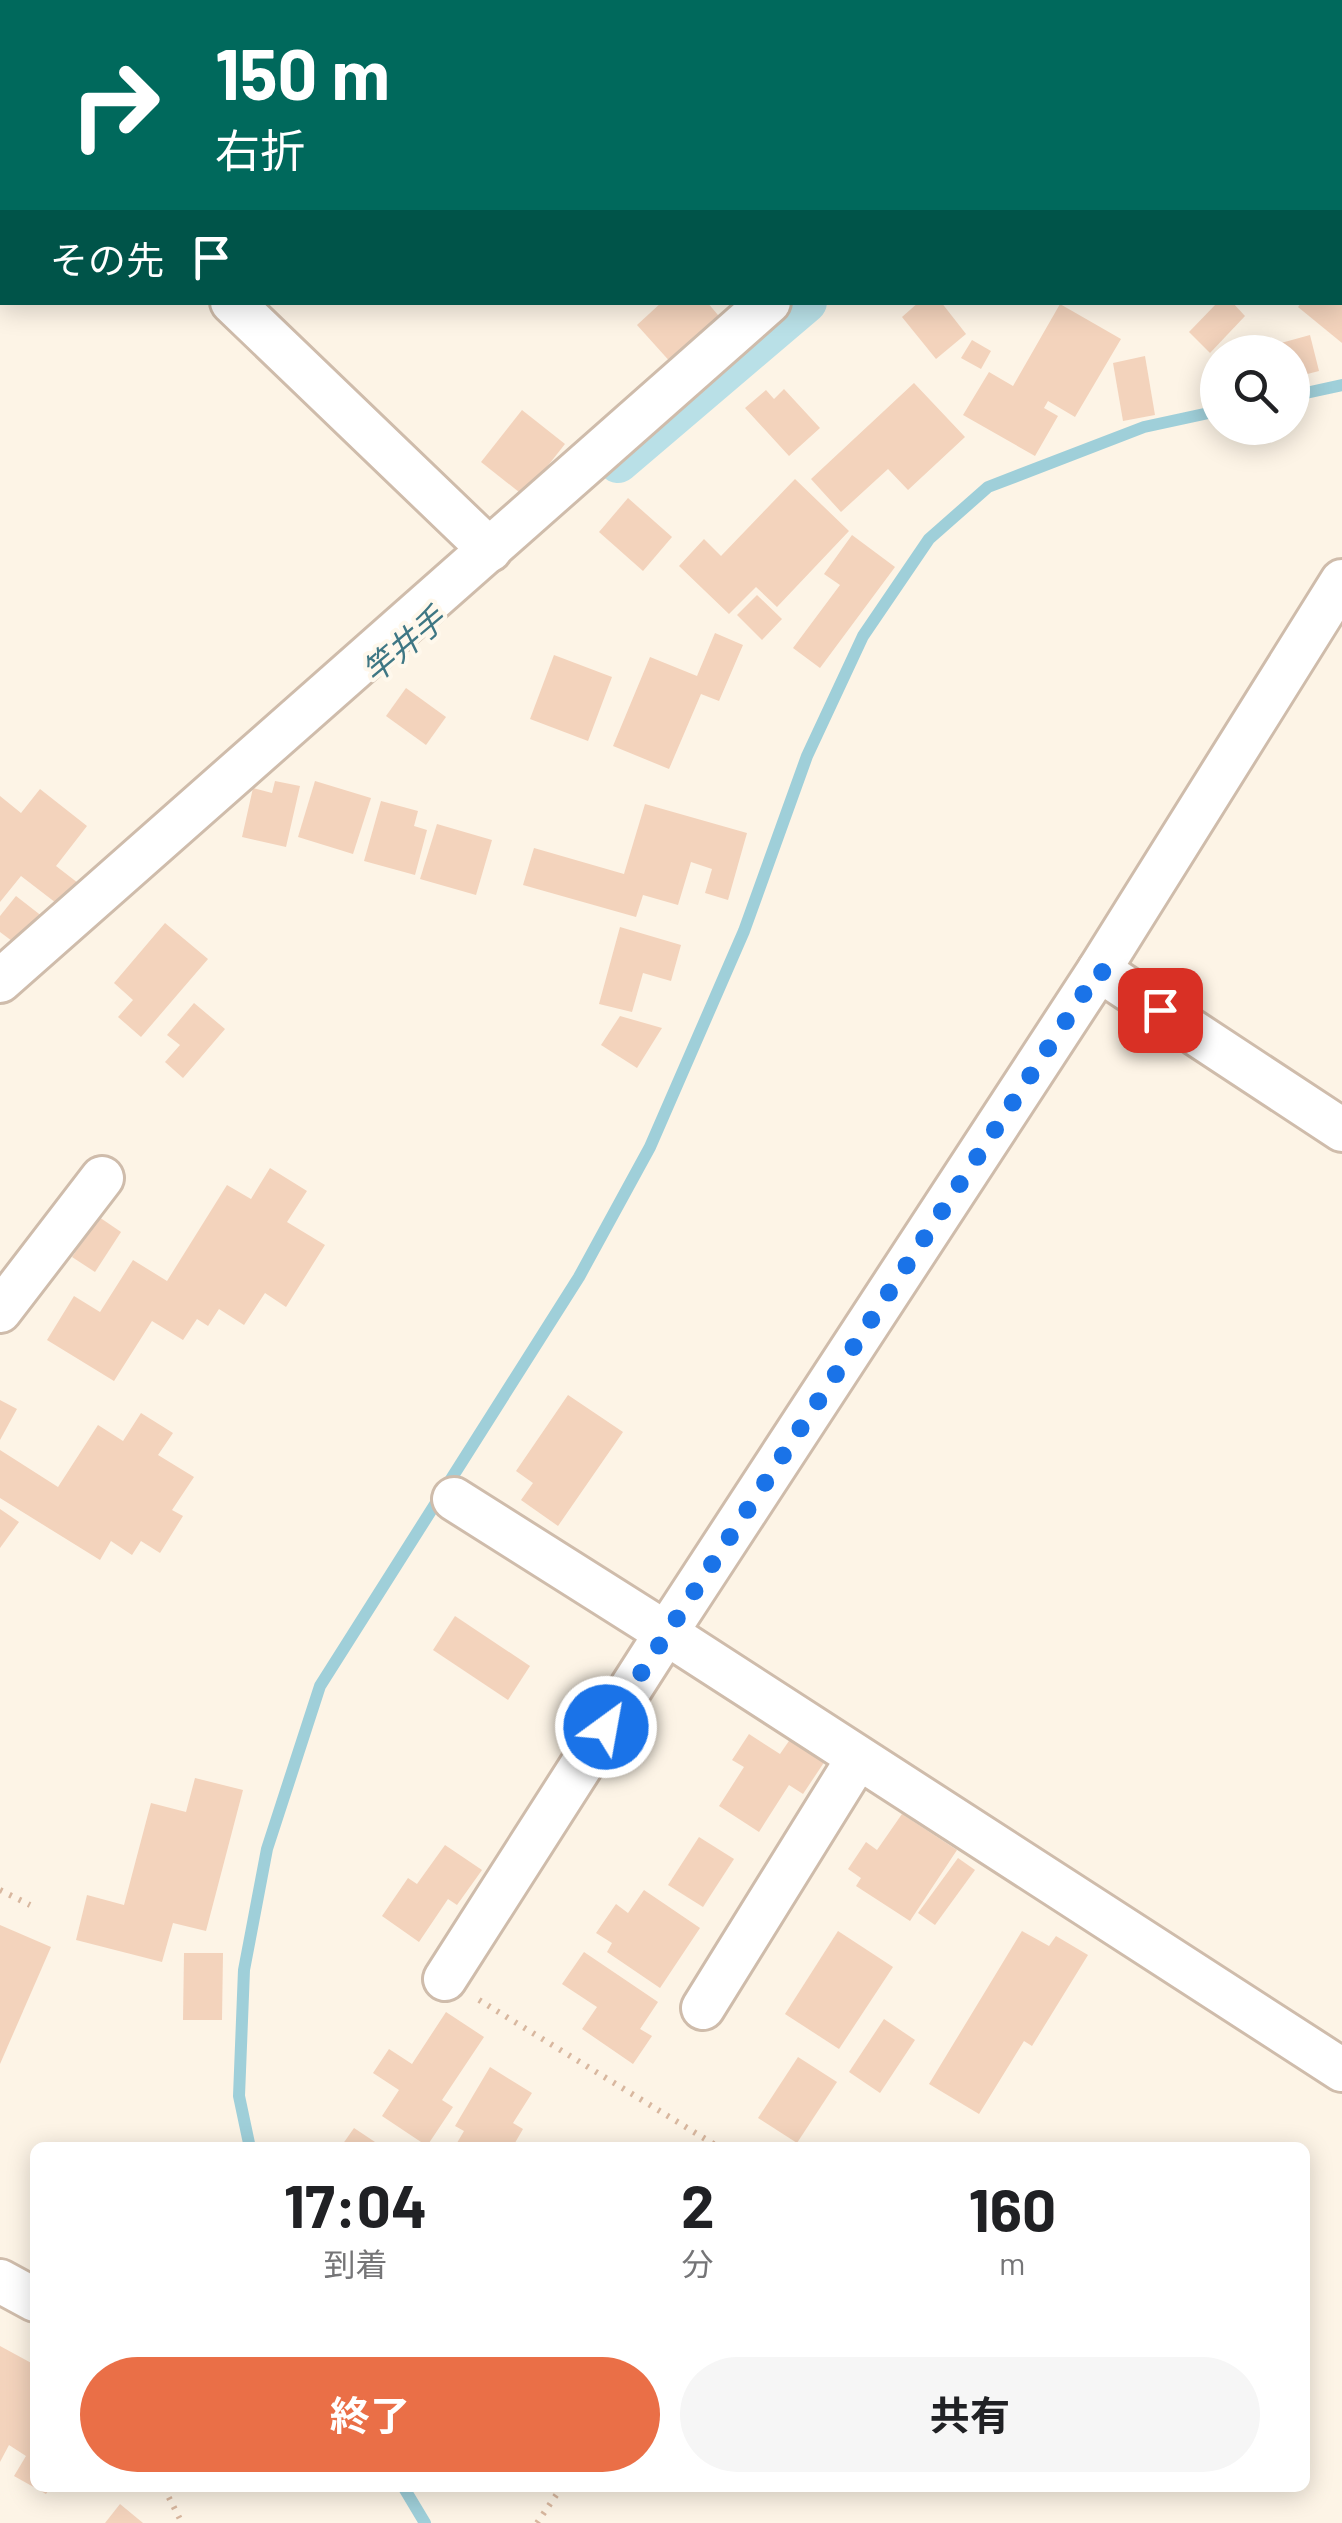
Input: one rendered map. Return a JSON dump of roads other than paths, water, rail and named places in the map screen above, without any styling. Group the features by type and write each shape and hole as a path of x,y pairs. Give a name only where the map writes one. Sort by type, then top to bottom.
{"street":[{"path":"235,305 490,550"},
{"path":"0,981 767,305"},
{"path":"444,1979 1099,970 1342,580"},
{"path":"1099,970 1342,1130"},
{"path":"0,1311 102,1178"},
{"path":"454,1499 1342,2070"},
{"path":"702,2008 858,1758"},
{"path":"0,2280 30,2297"}],"waterway":[{"name":"竿井手","path":"618,462 802,305"},
{"path":"1310,392 1342,385"},
{"path":"249,2142 239,2096 244,1970 267,1849 320,1686 579,1277 650,1147 744,931 807,756 863,636 929,539 988,487 1144,427 1200,415"},
{"path":"406,2492 425,2523"}]}
